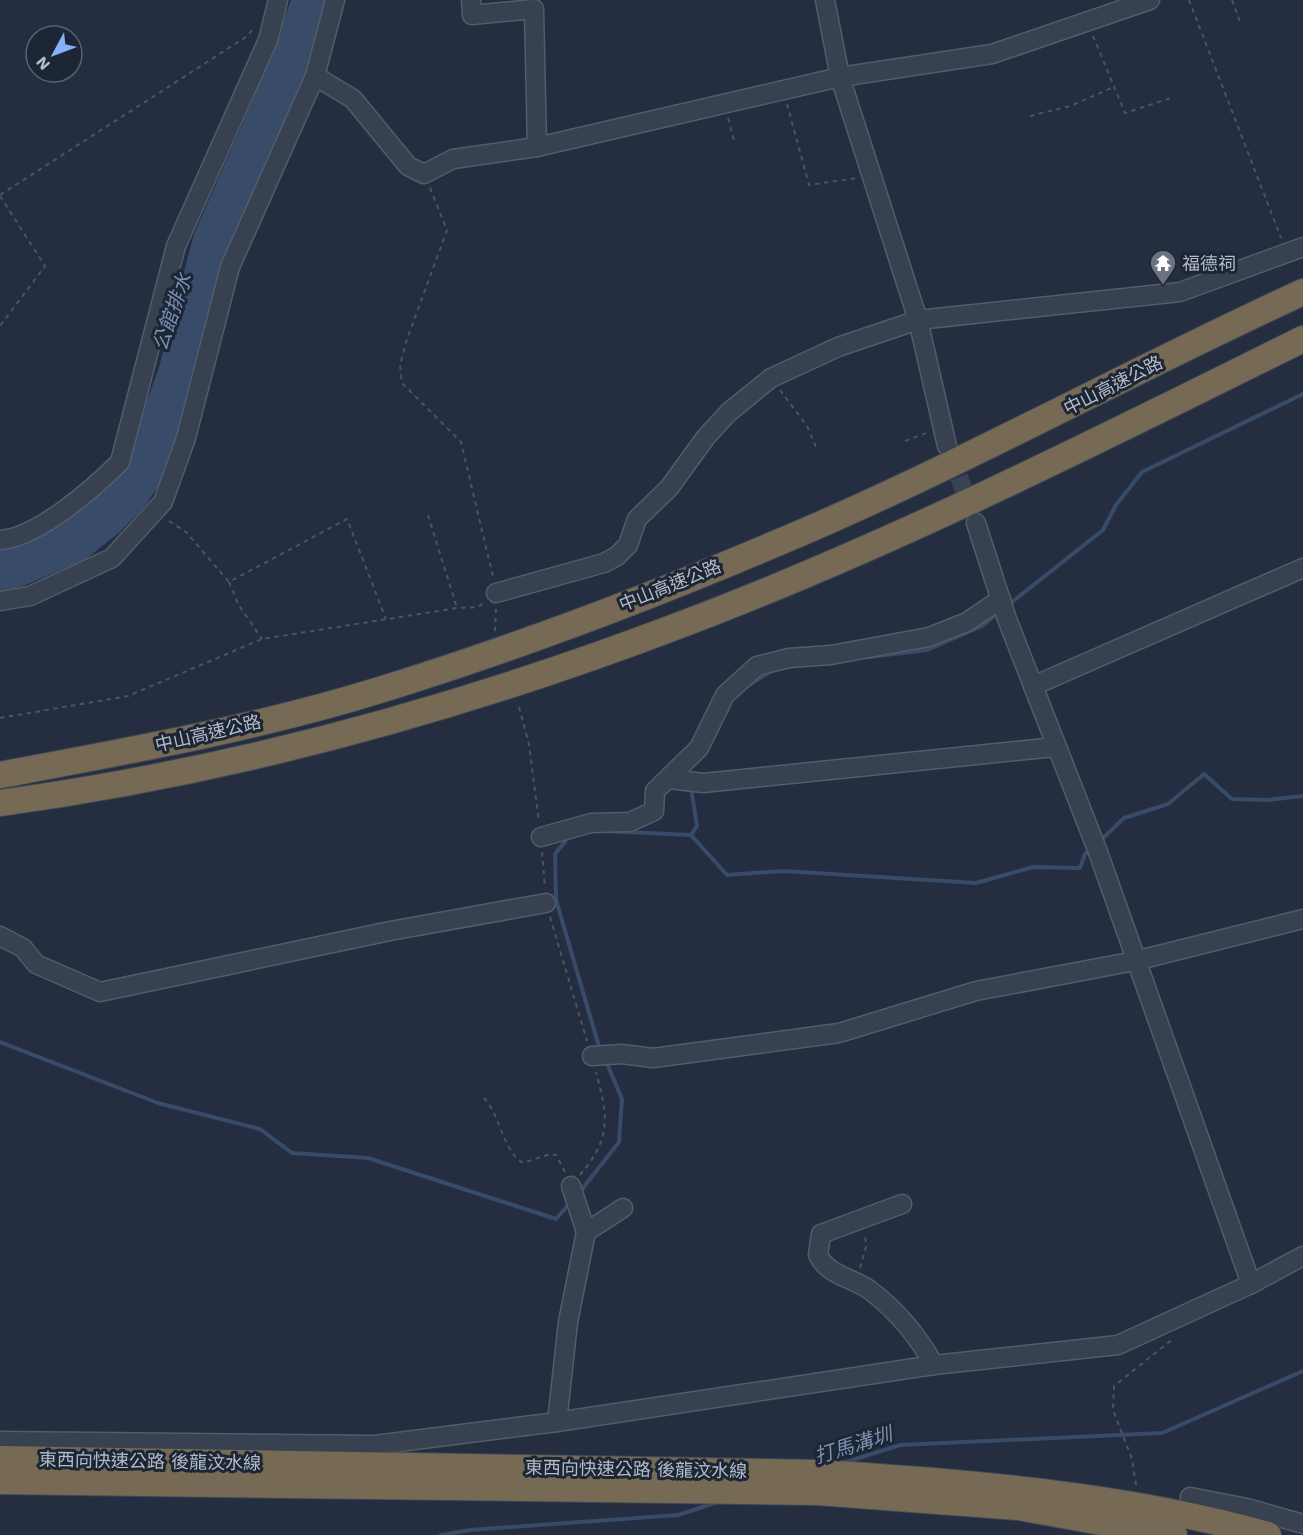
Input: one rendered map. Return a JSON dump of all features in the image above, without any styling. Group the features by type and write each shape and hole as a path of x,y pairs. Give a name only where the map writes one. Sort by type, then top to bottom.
{"highway":[{"name":"中山高速公路","path":"0,775 184,740 262,721 382,690 526,640 810,528 1026,429 1223,329 1303,292"},
{"name":"中山高速公路","path":"0,803 189,772 293,747 396,719 535,676 677,626 961,505 1303,339"},
{"name":"東西向快速公路 後龍汶水線","path":"0,1459 622,1467 831,1473 909,1478 1047,1494 1164,1511 1268,1535"},
{"name":"東西向快速公路 後龍汶水線","path":"0,1480 818,1492 1018,1507 1174,1535"}],"street":[{"path":"0,540 13,539 45,521 100,482 120,462 176,246 268,39 278,0"},
{"path":"0,601 30,596 112,558 163,502 186,438 230,267 315,76 335,0"},
{"path":"471,0 472,15 534,9 537,147"},
{"path":"825,0 840,77 918,320 947,446"},
{"path":"315,76 353,99 408,166 424,174 453,159 537,147 840,77 992,54 1150,0"},
{"path":"496,593 604,563 617,556 628,545 637,519 669,488 706,437 729,412 771,378 838,347 918,320 1180,292 1296,251"},
{"path":"976,524 1003,606 1055,747 1095,845 1251,1284"},
{"path":"1033,686 1303,568"},
{"path":"541,837 591,823 630,822 654,811 655,791 699,748 725,695 757,666 789,657 831,655 929,637 1003,606"},
{"path":"669,779 703,783 1055,747"},
{"path":"0,936 23,948 36,964 100,992 390,932 546,903"},
{"path":"592,1056 622,1054 653,1058 839,1033 976,991 1136,961 1303,919"},
{"path":"557,1422 568,1322 586,1232 572,1186"},
{"path":"902,1204 821,1234 818,1241 818,1255 822,1264 870,1289 912,1331 934,1365"},
{"path":"586,1232 623,1208"},
{"path":"0,1441 375,1445 557,1422 934,1365 1118,1345 1251,1284 1303,1256"},
{"path":"1190,1497 1246,1508 1303,1524"}],"path":[{"path":"1189,0 1296,251"},
{"path":"1232,0 1240,22"},
{"path":"1087,21 1125,113 1174,97"},
{"path":"0,326 45,266 0,195 246,37 254,29"},
{"path":"1030,116 1070,106 1114,87"},
{"path":"783,90 809,185 872,176"},
{"path":"724,104 735,144"},
{"path":"424,174 447,230 406,342 400,365 402,383 461,442 496,593 495,632"},
{"path":"771,378 807,426 816,447"},
{"path":"905,441 942,426"},
{"path":"155,513 186,532 229,582 238,604 262,639"},
{"path":"428,515 457,608"},
{"path":"229,582 347,519 386,619"},
{"path":"0,718 128,696 262,639 457,608 478,607 496,593"},
{"path":"484,1098 492,1106 514,1158 523,1163 550,1154 556,1155 572,1186 592,1161 604,1134 606,1110 546,903 541,837 528,744 519,707"},
{"path":"856,1283 866,1247 865,1218"},
{"path":"1132,1459 1113,1410 1114,1386 1178,1334"}],"water":[{"path":"291,0 330,0 308,74 227,249 167,474 144,507 120,532 86,559 21,587 0,590 0,547 16,546 66,520 121,474 159,367 194,234 252,102"}],"waterway":[{"path":"1007,606 1103,530 1116,505 1142,472 1303,394"},
{"path":"869,657 927,650 982,626 999,612"},
{"path":"749,685 773,670"},
{"path":"1099,842 1124,818 1168,804 1204,774 1232,799 1267,800 1303,796"},
{"path":"691,788 697,826 691,835"},
{"path":"604,831 691,835 727,875 783,871 976,883 1033,867 1080,868 1085,854 1091,849"},
{"path":"568,838 555,854 556,900 600,1050"},
{"path":"0,1042 158,1103 260,1129 292,1153 368,1158 556,1219 570,1203"},
{"path":"579,1193 619,1142 622,1099 605,1059"},
{"name":"打馬溝圳","path":"843,1463 900,1445 1162,1433 1303,1371"},
{"name":"打馬溝圳","path":"441,1535 470,1530 678,1515 718,1502"}],"tunnel":[{"path":"949,452 973,513"}],"place":[{"name":"福德祠","path":"1163,286"}],"water label":[{"name":"公館排水","path":"172,312"}]}
